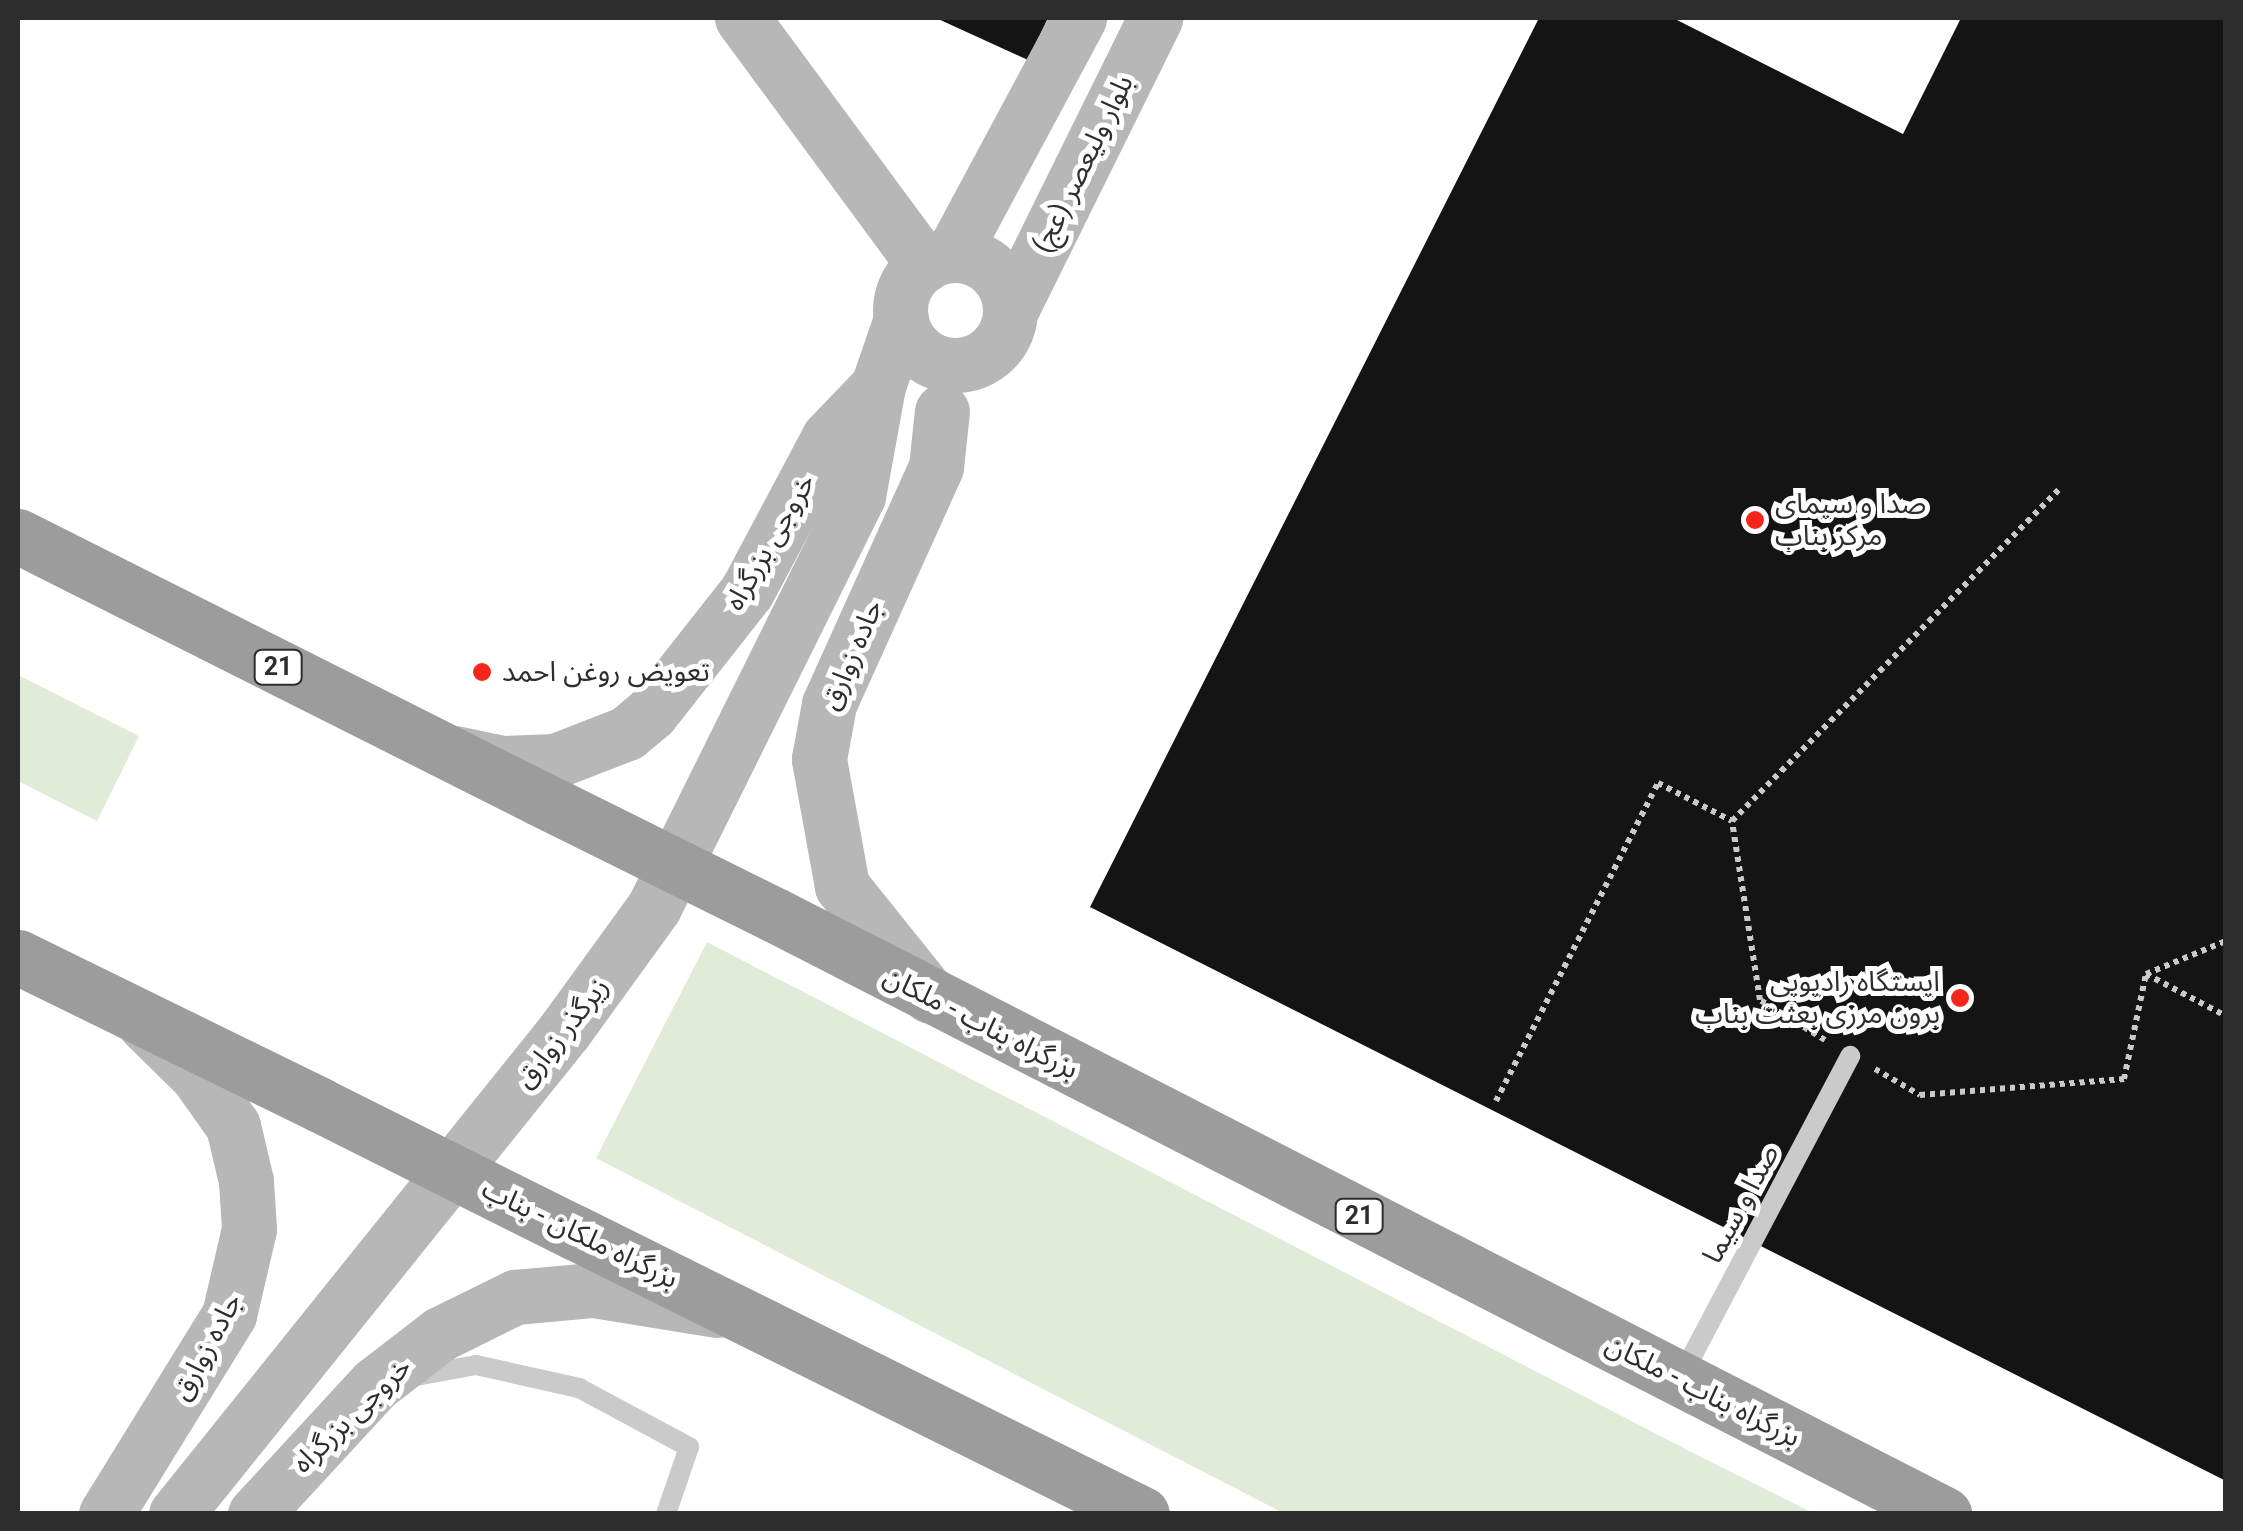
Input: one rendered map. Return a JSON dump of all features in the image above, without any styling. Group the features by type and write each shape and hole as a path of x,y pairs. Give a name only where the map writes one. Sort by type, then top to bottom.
{"highway":[{"name":"بزرگراه بناب - ملکان","path":"18,536 775,915 1944,1514"},
{"name":"بزرگراه ملکان - بناب","path":"18,956 1142,1514"}],"main road":[{"path":"742,18 938,260 986,264 1000,276 1011,310 1002,339 858,496"},
{"path":"858,496 878,386 901,319 907,284 938,260 1079,18"},
{"name":"بلوار ولیعصر (عج)","path":"1011,310 1155,18"},
{"path":"901,319 924,356 955,387"},
{"name":"خروجی بزرگراه","path":"442,750 502,763 555,761 627,733 651,714 747,592 829,437 878,386"},
{"name":"جاده زوارق","path":"932,998 842,886 819,759 829,704 936,467 955,387"},
{"name":"زیرگذر زوارق","path":"176,1514 627,948 654,907 858,496"},
{"name":"جاده زوارق","path":"106,1514 229,1315 249,1229 233,1126 197,1075 139,1018"},
{"name":"خروجی بزرگراه","path":"255,1514 375,1384 440,1334 515,1297 594,1290 747,1315"}],"lane":[{"name":"صدا و سیما","path":"1680,1379 1850,1056"},
{"path":"375,1384 476,1365 579,1388 688,1447 666,1514"}],"path":[{"path":"1732,821 2058,490"},
{"path":"1496,1101 1658,783 1732,821"},
{"path":"1732,821 1760,1000 1920,1095 2124,1079 2146,974"},
{"path":"2146,974 2226,941"},
{"path":"2146,974 2226,1016"}],"green space":[{"path":"18,675 139,736 97,821 18,781"},
{"path":"707,942 1813,1513 1283,1513 596,1158"}],"building":[{"path":"936,18 1048,18 1028,60"},
{"name":"صدا و سیمای مرکز بناب","path":"1539,18 1673,18 1903,134 1961,18 2226,18 2226,1481 1090,907"}],"place":[{"name":"صدا و سیمای مرکز بناب","path":"1755,520"},
{"name":"تعویض روغن احمد","path":"482,672"},
{"name":"ایستگاه رادیویی برون مرزی بعثت بناب","path":"1960,998"}]}
